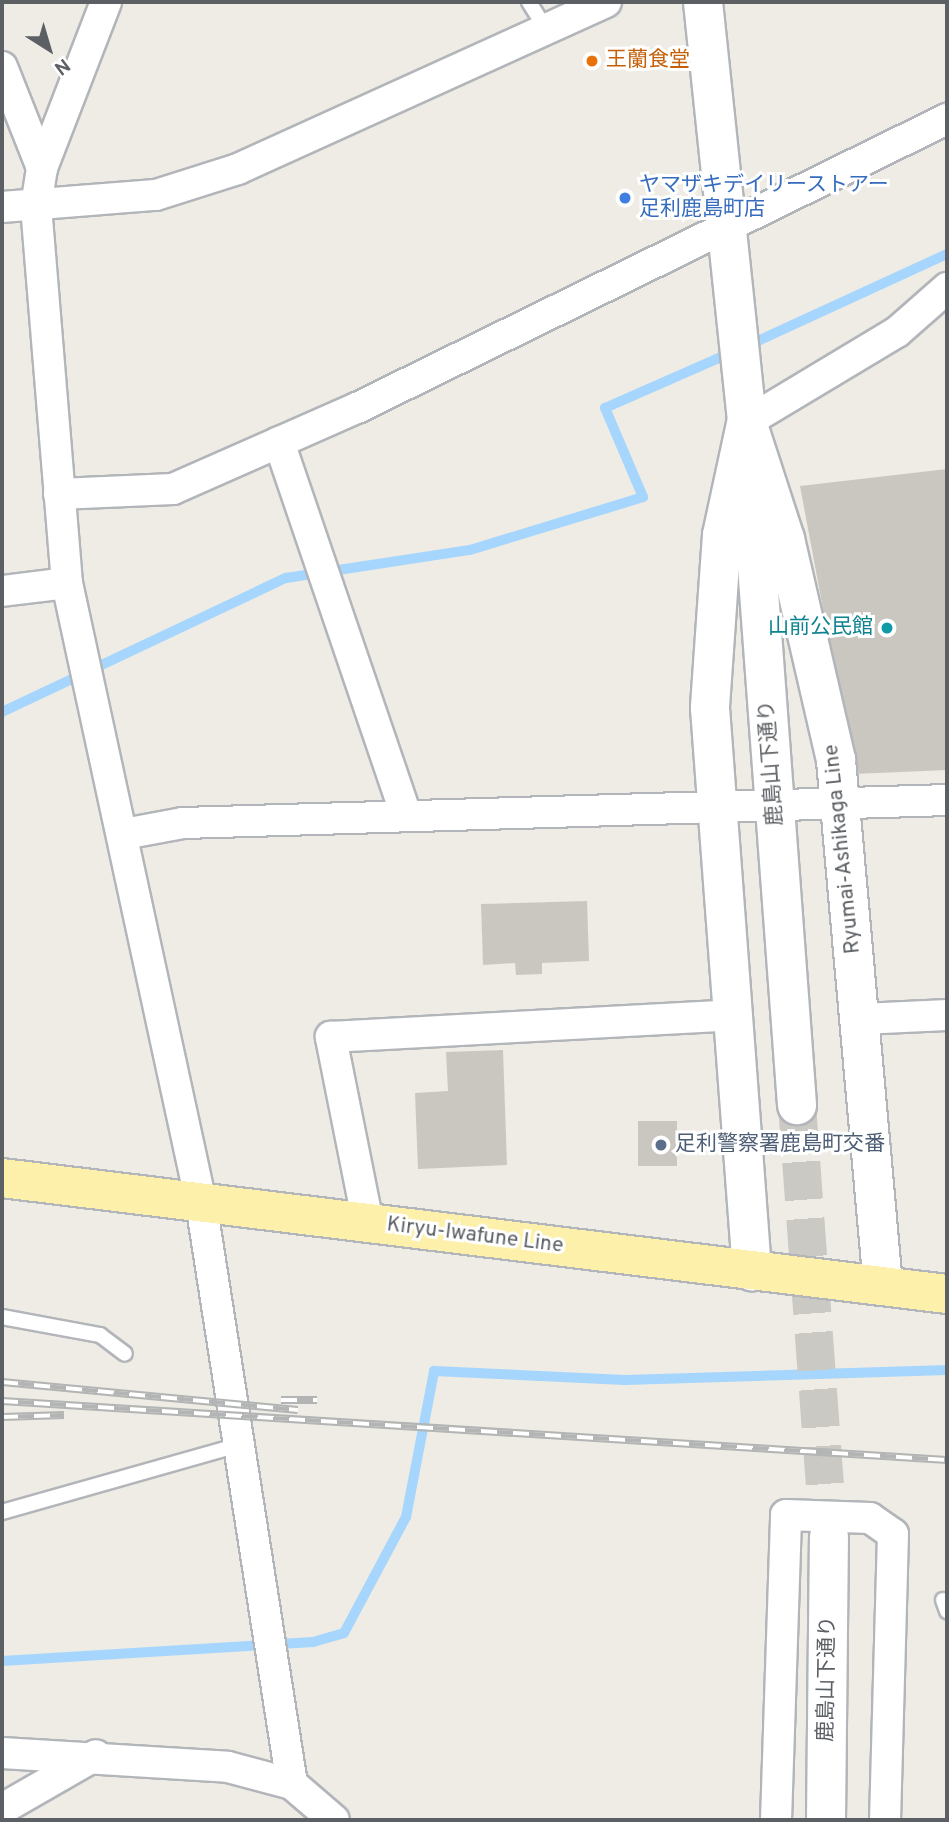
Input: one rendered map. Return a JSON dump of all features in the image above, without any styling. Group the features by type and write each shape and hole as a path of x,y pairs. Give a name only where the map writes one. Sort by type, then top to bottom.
{"main road":[{"name":"Ryumai-Ashikaga Line","path":"702,2 747,422 815,659 841,803 883,1286"},
{"name":"Ryumai-Ashikaga Line","path":"747,422 722,535 710,708 736,1014 752,1271"},
{"name":"鹿島山下通り","path":"747,422 797,1105"},
{"name":"Kiryu-Iwafune Line","path":"2,1178 947,1294"},
{"name":"鹿島山下通り","path":"826,1820 829,1537"}],"street":[{"path":"106,2 42,168 36,206 67,583 83,678 124,834 201,1203 292,1784"},
{"path":"2,207 156,195 238,169 606,2"},
{"path":"2,66 42,168"},
{"path":"59,494 173,489 279,442 727,230 947,119"},
{"path":"747,422 897,331 947,288"},
{"path":"279,442 406,815"},
{"path":"2,591 67,583"},
{"path":"124,834 183,822 775,802 947,800"},
{"path":"368,1223 331,1037 736,1014"},
{"path":"860,1019 947,1015"},
{"path":"776,1820 786,1515 870,1518 893,1534 885,1820"},
{"path":"2,1753 96,1755 228,1767 292,1784 334,1820"},
{"path":"2,1810 96,1755"}],"lane":[{"path":"530,2 546,29"},
{"path":"2,1317 100,1335 125,1354"},
{"path":"2,1512 239,1445"}],"building":[{"name":"山前公民館","path":"947,469 947,770 854,774 800,486"},
{"path":"587,901 589,961 542,963 542,974 516,975 515,963 483,965 481,904"},
{"path":"503,1050 507,1165 418,1169 415,1093 448,1091 446,1052"},
{"path":"638,1121 677,1121 677,1166 638,1166"}],"waterway":[{"path":"747,346 947,254"},
{"path":"2,712 286,578 470,550 643,497 605,408 730,353"},
{"path":"2,1661 313,1642 344,1633 406,1517 434,1371 625,1380 947,1370"}],"tunnel":[{"path":"797,1105 829,1537"}],"railway":[{"path":"2,1382 298,1410"},
{"path":"281,1400 317,1400"},
{"path":"2,1401 947,1460"},
{"path":"2,1417 64,1415"}],"place":[{"name":"王蘭食堂","path":"592,61"},
{"name":"ヤマザキデイリーストアー 足利鹿島町店","path":"625,198"},
{"name":"山前公民館","path":"887,628"},
{"name":"足利警察署鹿島町交番","path":"661,1145"}]}
